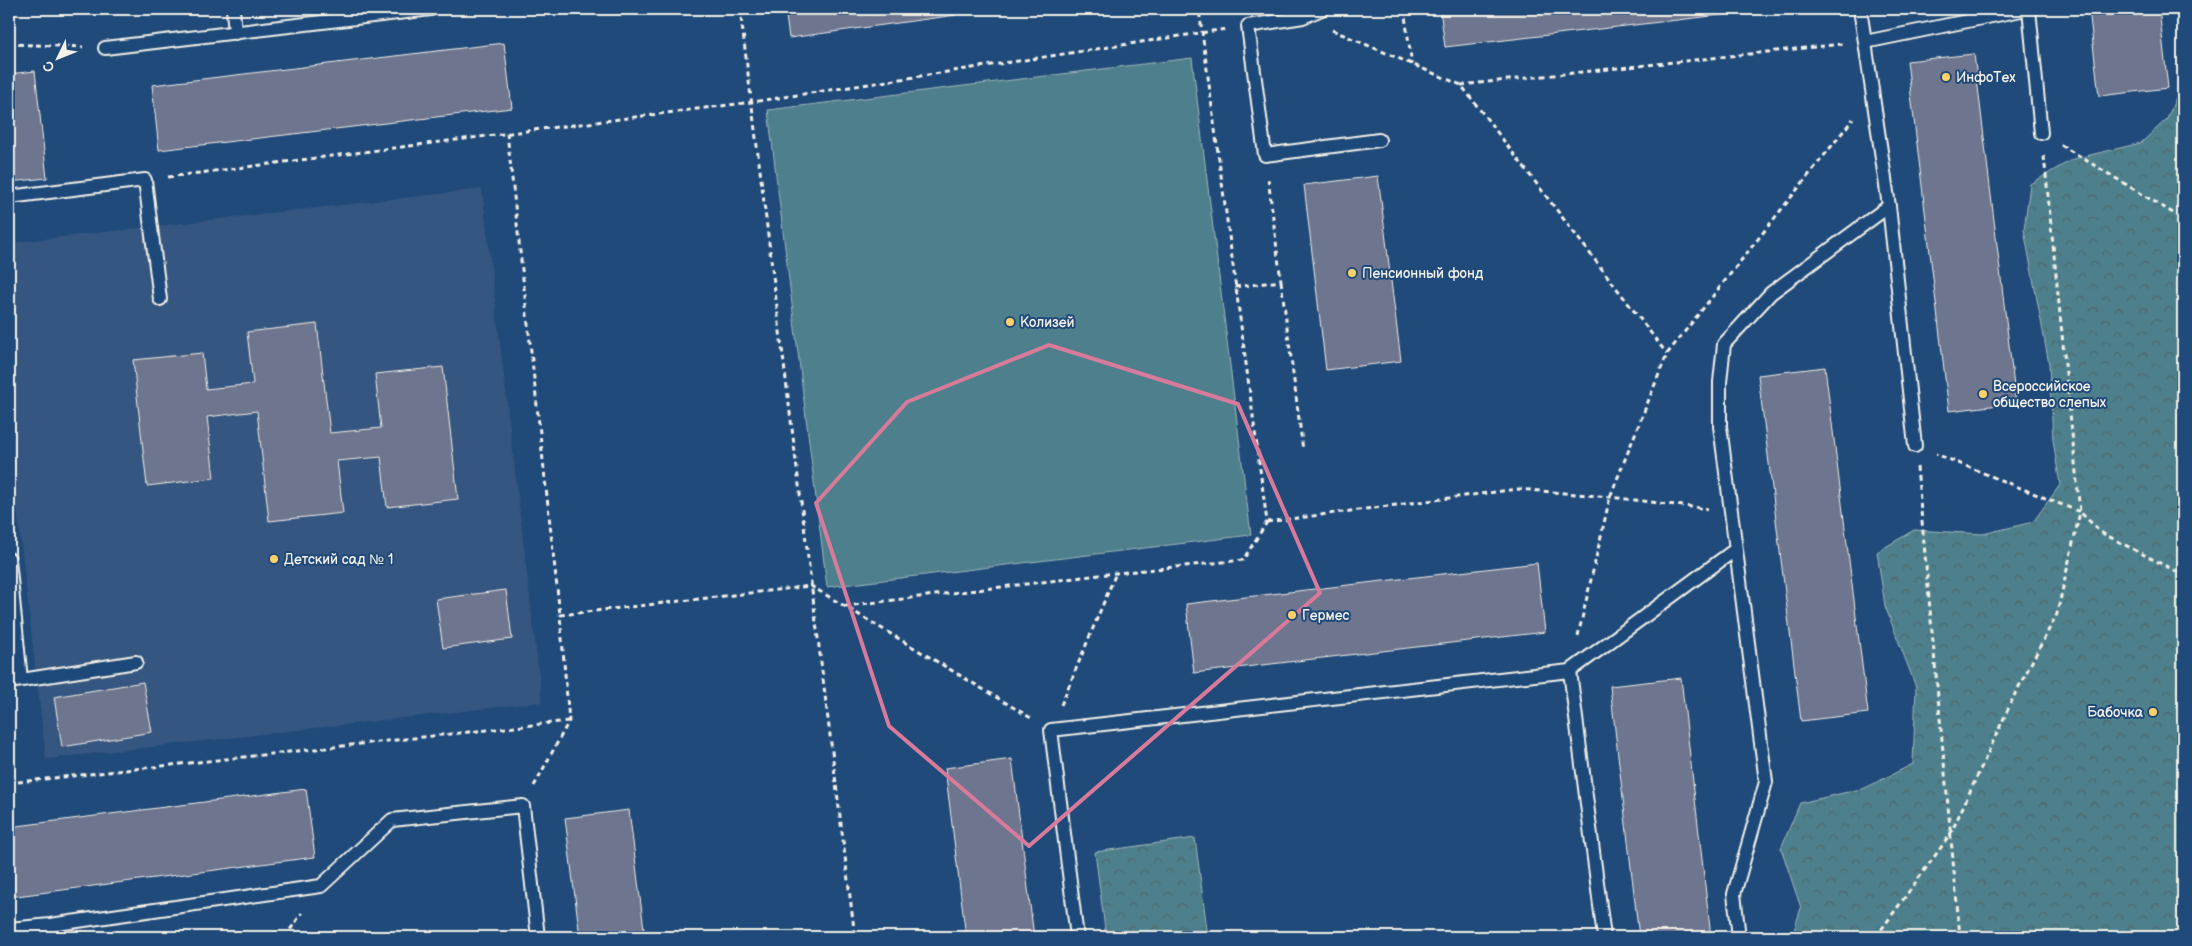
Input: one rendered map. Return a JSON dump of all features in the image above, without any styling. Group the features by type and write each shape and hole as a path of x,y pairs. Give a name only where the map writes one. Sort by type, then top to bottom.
{"lane":[{"path":"233,9 235,32"},
{"path":"105,48 431,9"},
{"path":"1322,9 1303,17 1248,26 1265,155 1378,140"},
{"path":"1860,9 1874,93 1889,206 1915,446"},
{"path":"1865,42 2028,9 2041,133"},
{"path":"9,197 145,180 160,299"},
{"path":"1738,937 1734,894 1766,782 1720,426 1720,382 1724,344 1771,293 1889,206"},
{"path":"1077,937 1051,730 1570,671 1736,549"},
{"path":"9,559 15,681 136,662"},
{"path":"1570,671 1604,937"},
{"path":"9,929 51,931 321,886 392,820 523,806 538,937"}],"path":[{"path":"740,9 855,937"},
{"path":"845,606 1116,573 1242,560 1267,522 1199,9"},
{"path":"1404,9 1412,65"},
{"path":"1303,17 1462,85 1865,42"},
{"path":"145,180 752,102 1248,26"},
{"path":"9,44 105,48"},
{"path":"1462,85 1667,354"},
{"path":"1570,671 1610,496 1667,354 1874,93"},
{"path":"2041,133 2183,219"},
{"path":"1876,937 1950,835 2015,694 2058,614 2080,512 2041,133"},
{"path":"507,134 560,615 569,721 523,806"},
{"path":"1265,155 1304,450"},
{"path":"1235,287 1281,281"},
{"path":"1960,937 1915,446 2080,512 2102,533 2183,575"},
{"path":"1267,522 1518,489 1610,496 1731,512"},
{"path":"560,615 811,586 1051,730 1116,573"},
{"path":"9,783 569,721"}],"highlighted area":[{"path":"1049,345 1238,404 1320,593 1029,846 889,726 816,503 907,402"}],"shaded area":[{"name":"Детский сад № 1","path":"482,189 542,702 46,759 9,440 9,243"}],"green space":[{"name":"Колизей","path":"1192,58 1251,535 827,587 768,110"},
{"path":"2183,81 2183,937 1792,937 1801,908 1781,848 1800,803 1865,788 1913,764 1916,687 1885,606 1877,552 1914,530 1983,534 2033,522 2060,485 2053,440 2049,364 2024,230 2030,184 2073,159 2141,143 2167,119"},
{"path":"1195,838 1208,937 1106,937 1095,852"}],"building":[{"path":"785,9 955,9 956,15 789,38"},
{"path":"1440,9 1772,9 1445,47"},
{"path":"2089,9 2159,9 2168,88 2099,96"},
{"path":"504,43 512,108 159,150 152,85"},
{"path":"1974,54 2016,403 1949,411 1907,61"},
{"path":"35,71 47,178 9,182 9,74"},
{"name":"Пенсионный фонд","path":"1378,176 1401,361 1326,370 1304,185"},
{"path":"317,324 330,433 381,428 375,374 443,367 458,499 387,507 381,457 337,461 343,513 269,521 257,411 207,417 214,478 147,486 133,360 202,353 206,389 253,384 247,332"},
{"path":"1825,367 1868,713 1801,721 1758,375"},
{"path":"1537,563 1545,632 1194,673 1186,604"},
{"path":"506,590 512,639 443,648 436,599"},
{"path":"1681,678 1711,937 1639,937 1610,686"},
{"path":"143,682 152,732 62,747 54,697"},
{"path":"1012,759 1034,937 966,937 945,768"},
{"path":"306,789 315,857 9,897 9,827"},
{"path":"629,810 645,937 580,937 565,818"}],"place":[{"name":"ИнфоТех","path":"1946,77"},
{"name":"Пенсионный фонд","path":"1352,273"},
{"name":"Колизей","path":"1010,322"},
{"name":"Всероссийское общество слепых","path":"1983,394"},
{"name":"Детский сад № 1","path":"274,559"},
{"name":"Гермес","path":"1292,615"},
{"name":"Бабочка","path":"2153,712"}]}
